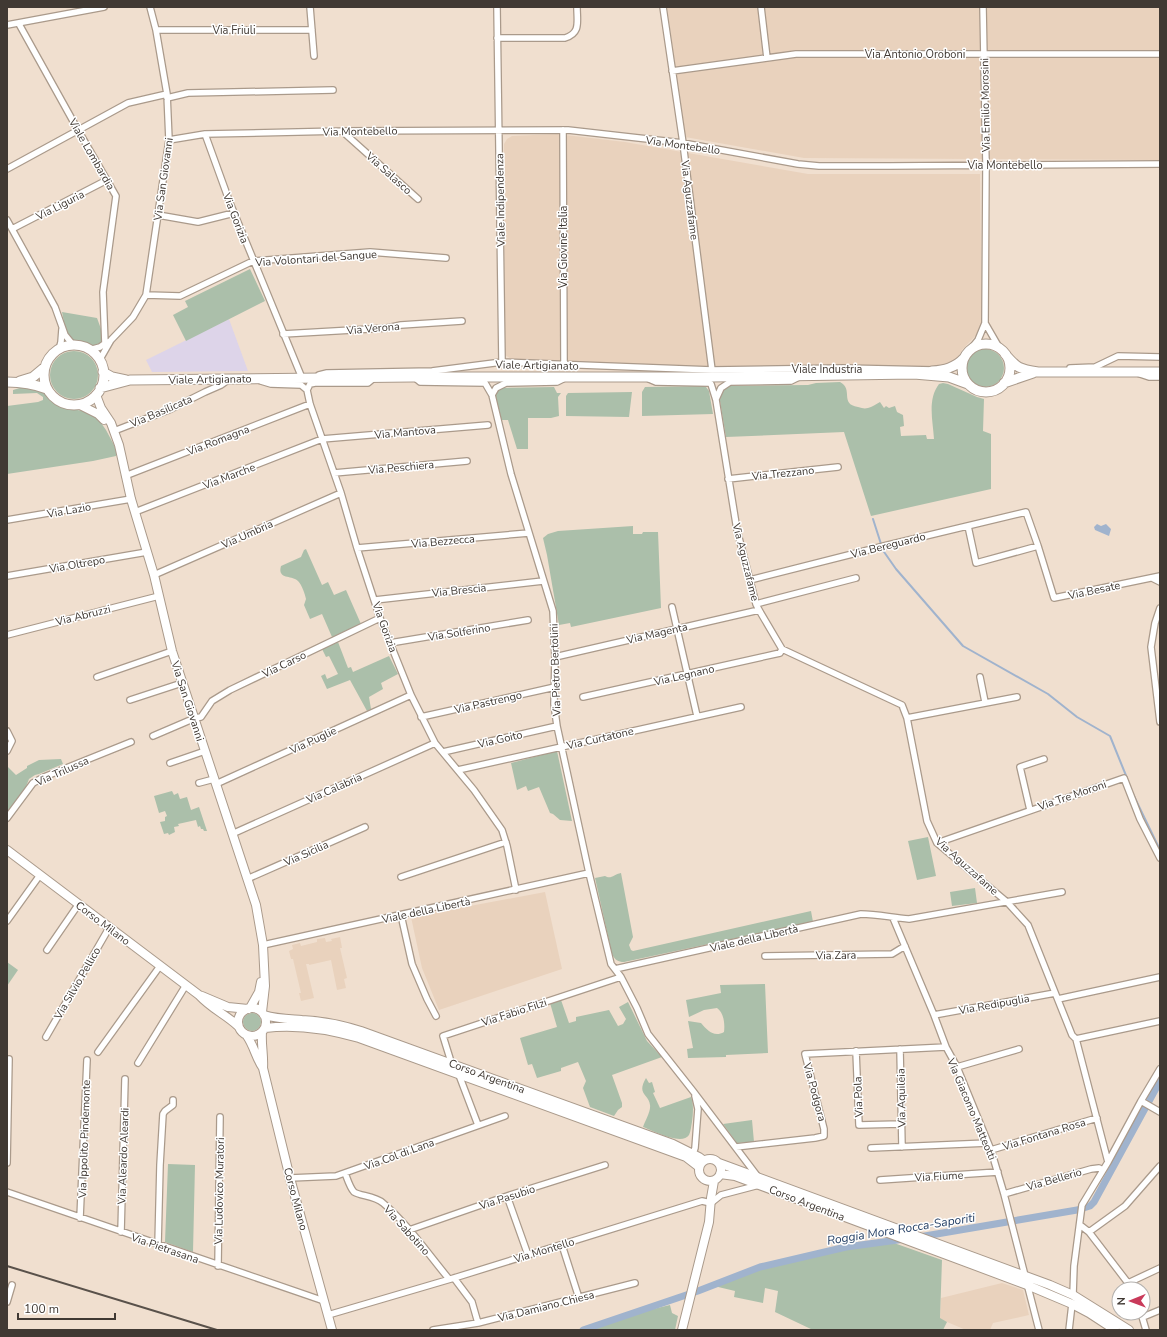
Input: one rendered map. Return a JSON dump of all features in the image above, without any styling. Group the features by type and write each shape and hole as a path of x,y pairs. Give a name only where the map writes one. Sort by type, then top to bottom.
{"main road":[{"name":"Viale Industria","path":"914,374 952,368 960,363 976,346 985,344 993,345 1003,352 1022,370 1038,372 1160,372"},
{"path":"19,382 33,377 45,367 50,357 59,350 74,346 89,350 97,357 100,361 103,372 103,380 98,392 90,401 80,405 66,404 58,401 52,396 48,389 45,382 45,367"},
{"path":"1003,352 1009,362 1009,371 1004,383"},
{"path":"967,354 962,372 968,384"},
{"name":"Viale Artigianato","path":"103,372 112,377 128,380 376,377 645,377 712,373"},
{"name":"Viale Industria","path":"712,373 800,376 914,374 949,377 968,384 976,390 984,392 993,390 1004,383 1021,376 1038,372"},
{"name":"Viale Artigianato","path":"98,392 128,380"},
{"path":"7,382 31,384 48,389"},
{"name":"Via San Giovanni","path":"98,392 101,408 114,431 122,453 125,476 148,552 172,651 256,905 263,945 265,986 263,1013"},
{"name":"Via San Giovanni","path":"80,405 98,414 114,431"},
{"name":"Corso Milano","path":"7,850 200,995 228,1006 249,1008"},
{"name":"Via San Giovanni","path":"249,1008 258,992 264,970"},
{"name":"Corso Milano","path":"200,995 208,1005 232,1020 238,1026"},
{"path":"247,1036 241,1032 238,1026 239,1015 249,1008"},
{"name":"Corso Argentina","path":"249,1008 256,1009 263,1013 282,1019 316,1021 345,1026 451,1068"},
{"path":"263,1013 266,1022 264,1030"},
{"name":"Corso Argentina","path":"247,1036 255,1036 264,1030 300,1027 344,1034 460,1071 673,1144 693,1154 701,1164"},
{"name":"Corso Milano","path":"264,1030 261,1044 264,1059 263,1068 290,1178 332,1330"},
{"name":"Corso Milano","path":"247,1036 255,1052 257,1061 263,1068"},
{"name":"Corso Argentina","path":"460,1071 701,1164"},
{"path":"682,1330 709,1222 714,1181 720,1174 721,1167 718,1163 711,1159 701,1164 699,1174 705,1180 711,1200"},
{"name":"Corso Argentina","path":"718,1163 893,1235 1027,1285 1072,1304 1115,1330"},
{"name":"Corso Argentina","path":"720,1174 759,1181 1025,1275 1073,1295 1129,1330"},
{"path":"705,1180 708,1182 714,1181"}],"street":[{"path":"7,26 104,7"},
{"name":"Via San Giovanni","path":"89,350 100,347 111,340 133,316 146,295 169,140 167,96 156,30 150,7"},
{"path":"310,7 314,56"},
{"name":"Viale Indipendenza","path":"497,7 502,362"},
{"path":"498,38 565,38 572,36 578,28 577,7"},
{"name":"Via Aguzzafame","path":"663,7 683,143 712,373"},
{"path":"761,7 767,58"},
{"name":"Via Emilio Morosini","path":"967,354 981,333 985,323 986,165 983,7"},
{"name":"Viale Lombardia","path":"20,24 116,196 103,292 105,344"},
{"name":"Via Friuli","path":"156,30 312,30"},
{"name":"Via Antonio Oroboni","path":"672,71 796,54 1160,54"},
{"path":"7,169 128,103 188,93 333,90"},
{"name":"Via Montebello","path":"205,134 342,131 563,130 683,143 798,164 819,166 1160,164"},
{"name":"Via Giovine Italia","path":"563,130 564,364"},
{"name":"Via Salasco","path":"342,131 418,199"},
{"path":"169,140 205,134"},
{"name":"Via Gorizia","path":"205,134 253,261 302,378"},
{"name":"Via Liguria","path":"12,229 107,180"},
{"path":"158,215 198,222 234,212"},
{"path":"7,220 55,307 65,335 74,346"},
{"name":"Via Volontari del Sangue","path":"146,295 180,296 253,261 370,252 446,258"},
{"name":"Via Verona","path":"283,334 386,328 402,325 462,321"},
{"path":"985,323 1003,352"},
{"path":"59,350 62,329"},
{"name":"Via San Giovanni","path":"100,361 111,340"},
{"path":"1038,372 1055,368 1095,367 1118,356 1160,357"},
{"name":"Viale Artigianato","path":"316,378 320,374 327,373 432,371 502,362 564,364 712,373"},
{"name":"Viale Industria","path":"712,373 843,368 942,370"},
{"path":"1134,372 1149,377 1160,377"},
{"path":"413,377 420,382 485,383 492,395 496,388 506,383 557,382 567,376"},
{"path":"716,400 721,388 726,383 791,381 800,376"},
{"path":"255,378 271,384 301,385 307,390 310,384 315,383 368,382 376,377"},
{"name":"Via Aguzzafame","path":"645,377 656,382 709,382 712,386 716,400 737,530 757,607 782,648 902,705 907,718 927,821 937,842 1007,902 1028,924 1072,1034 1076,1039 1108,1162"},
{"name":"Via Basilicata","path":"114,431 221,386 229,379"},
{"name":"Via Gorizia","path":"307,390 310,404 341,493 380,618 411,695 435,743 474,790 502,830 516,890"},
{"name":"Via Pietro Bertolini","path":"492,395 511,474 553,611 555,657 554,704 557,726 589,873 611,964 615,969"},
{"name":"Via Romagna","path":"125,476 310,404"},
{"name":"Via Mantova","path":"322,439 488,425"},
{"name":"Via Marche","path":"135,512 322,439"},
{"name":"Via Peschiera","path":"334,472 467,461"},
{"name":"Via Trezzano","path":"728,478 838,467"},
{"name":"Via Umbria","path":"154,575 341,493"},
{"name":"Via Lazio","path":"7,520 131,499"},
{"name":"Via Bereguardo","path":"750,580 888,544 1026,512"},
{"name":"Via Besate","path":"1026,512 1054,598 1160,576"},
{"path":"968,526 976,563 1038,546"},
{"name":"Via Bezzecca","path":"357,548 529,533"},
{"name":"Via Oltrepo","path":"7,576 148,552"},
{"name":"Via Magenta","path":"555,657 757,607 856,578"},
{"path":"1152,578 1160,582"},
{"name":"Via Brescia","path":"375,600 543,581"},
{"name":"Via Abruzzi","path":"7,635 159,596"},
{"path":"672,607 697,716"},
{"path":"1160,608 1155,623 1151,647 1160,722"},
{"path":"1155,623 1160,616"},
{"name":"Via Carso","path":"153,736 194,718 201,717 212,701 230,690 380,618"},
{"name":"Via Solferino","path":"390,643 528,620"},
{"name":"Via Legnano","path":"583,697 780,653 782,648"},
{"path":"97,677 172,651"},
{"path":"980,677 985,702"},
{"path":"130,700 182,683"},
{"name":"Via Pastrengo","path":"421,717 554,686"},
{"name":"Via Puglie","path":"199,783 215,782 411,695"},
{"path":"907,718 1017,697"},
{"name":"Via Curtatone","path":"458,770 742,707"},
{"name":"Via Goito","path":"443,752 557,726"},
{"path":"7,731 12,741 7,751"},
{"name":"Via Trilussa","path":"7,818 33,783 44,776 131,742"},
{"name":"Via Calabria","path":"232,834 435,743"},
{"path":"170,763 205,751"},
{"path":"1030,810 1020,767 1044,759"},
{"name":"Via Tre Moroni","path":"937,842 1124,778 1140,819 1160,858"},
{"name":"Via Sicilia","path":"247,879 365,827"},
{"path":"401,877 506,842"},
{"name":"Viale della Libertà","path":"263,945 589,873"},
{"path":"7,921 40,875"},
{"name":"Viale della Libertà","path":"615,969 861,914 879,914 892,918 909,918 1062,892"},
{"path":"47,950 78,904"},
{"path":"401,915 412,964 436,1016"},
{"name":"Via Giacomo Matteotti","path":"892,918 934,1014 946,1047 957,1067 991,1150 1004,1194 1039,1330"},
{"name":"Via Silvio Pellico","path":"46,1037 109,928"},
{"name":"Via Zara","path":"765,956 892,954 905,946"},
{"path":"98,1052 160,966"},
{"path":"615,969 637,1008 648,1034 693,1090 736,1147 759,1181"},
{"name":"Via Fabio Filzi","path":"451,1068 444,1036 620,977"},
{"path":"1058,1000 1160,977"},
{"path":"138,1063 186,985"},
{"name":"Via Redipuglia","path":"934,1014 1055,993"},
{"path":"1076,1039 1160,1021"},
{"name":"Via Podgora","path":"736,1147 824,1136 824,1129 805,1054 946,1047"},
{"name":"Via Aquileia","path":"900,1049 902,1147"},
{"path":"957,1067 1019,1049"},
{"name":"Via Pola","path":"856,1051 859,1125 901,1124"},
{"path":"7,1163 9,1059"},
{"name":"Via Ippolito Pindemonte","path":"80,1218 87,1060"},
{"path":"1073,1295 1074,1266 1082,1208 1108,1162 1146,1103 1160,1069"},
{"path":"460,1071 478,1125"},
{"name":"Via Aleardo Aleardi","path":"121,1232 125,1079"},
{"path":"693,1090 697,1100 698,1109 693,1154"},
{"path":"158,1245 163,1114 165,1110 173,1105 173,1100"},
{"path":"1146,1103 1160,1112"},
{"name":"Via Col di Lana","path":"290,1178 336,1176 505,1116"},
{"name":"Via Ludovico Muratori","path":"218,1266 220,1117"},
{"name":"Via Fontana Rosa","path":"991,1150 1097,1118"},
{"path":"872,1148 988,1143"},
{"name":"Via Pasubio","path":"409,1230 507,1196 605,1165"},
{"path":"1089,1232 1125,1206 1160,1166"},
{"name":"Via Bellerio","path":"1004,1194 1091,1169 1099,1168 1104,1170"},
{"name":"Via Fiume","path":"880,1180 998,1172"},
{"name":"Via Sabotino","path":"345,1173 353,1191 370,1196 382,1202 409,1230 472,1302 478,1323"},
{"name":"Via Montello","path":"328,1315 452,1279 702,1201 711,1200 759,1181"},
{"name":"Via Pietrasana","path":"7,1192 324,1302"},
{"path":"507,1196 528,1255"},
{"path":"1080,1225 1089,1232 1126,1281"},
{"path":"562,1245 579,1298"},
{"path":"1132,1281 1160,1268"},
{"name":"Via Damiano Chiesa","path":"433,1330 478,1323 635,1284"},
{"path":"7,1302 12,1285"},
{"path":"1069,1330 1072,1304"}],"shaded area":[{"path":"667,7 1160,7 1160,160 804,158 685,137"},
{"path":"557,134 625,142 808,174 980,174 982,326 978,333 962,350 956,360 942,367 716,368 513,360 505,355 504,144 507,139 512,136"},
{"path":"229,319 248,371 152,372 146,360"},
{"path":"545,892 562,969 439,1010 422,968 411,917"},
{"path":"340,937 342,948 340,948 347,978 344,979 346,988 337,990 331,960 309,965 306,964 314,998 301,1001 299,993 301,993 293,959 291,959 289,951 293,949 292,945 300,943 301,946 317,942 317,939 325,938 326,942 332,941 331,939"},
{"path":"1002,1283 1023,1290 1029,1315 993,1323 990,1330 966,1330 940,1319 941,1298"}],"green space":[{"path":"250,269 265,301 186,341 173,315 188,307 185,301"},
{"path":"62,312 97,318 103,341 97,345 87,345 74,342 68,334"},
{"path":"985,349 995,352 1001,358 1004,368 1001,378 995,384 985,387 975,384 969,378 966,368 969,358 975,352"},
{"path":"69,351 79,351 91,358 98,370 98,380 91,392 79,399 69,399 61,395 54,388 50,380 50,370 54,362 61,355"},
{"path":"840,382 846,388 849,403 852,405 867,408 880,402 884,408 886,406 889,408 895,406 897,412 903,415 904,426 900,427 901,436 926,435 927,439 934,439 932,404 935,390 939,384 948,384 984,399 983,431 991,434 991,489 871,516 844,432 726,437 720,401 722,392 725,388 730,386 808,385 816,383"},
{"path":"703,386 709,391 713,414 642,416 642,392 645,387"},
{"path":"23,387 41,391 61,407 91,414 99,420 106,430 114,445 117,453 116,456 7,474 7,406 43,400 43,397 37,393 13,394 13,390"},
{"path":"554,387 557,393 561,393 558,397 559,416 551,418 528,418 528,449 517,449 508,420 499,420 494,398 500,388"},
{"path":"632,392 629,417 566,416 566,396 568,393"},
{"path":"633,526 633,534 658,532 661,608 571,627 570,623 559,625 543,538 548,534 558,531"},
{"path":"306,549 322,585 328,582 334,595 346,590 361,624 332,637 322,614 310,619 304,605 306,599 301,585 295,579 283,575 280,570 281,566 301,557"},
{"path":"338,642 348,668 351,667 353,672 389,656 398,674 381,683 383,689 369,697 371,709 367,711 350,680 327,689 321,676 325,674 327,679 338,674 329,656 326,657 322,649"},
{"path":"557,751 572,821 560,820 550,813 539,787 528,791 526,786 517,790 511,763"},
{"path":"61,759 63,764 35,775 29,779 24,792 7,814 7,766 16,775 27,768 27,766 39,760"},
{"path":"172,791 174,795 178,793 180,799 187,797 191,810 199,807 207,831 201,829 200,826 198,827 196,820 178,824 179,826 174,827 175,832 169,835 168,833 164,834 160,822 165,821 165,817 167,816 165,811 159,813 154,796"},
{"path":"928,837 936,876 917,880 908,841"},
{"path":"621,873 633,937 629,945 633,951 811,911 813,922 620,962 612,954 595,878 605,876 611,877"},
{"path":"975,888 977,903 952,906 950,892"},
{"path":"7,962 18,970 7,986"},
{"path":"765,984 768,1053 726,1055 726,1057 688,1058 687,1049 693,1048 688,1021 701,1023 708,1031 714,1034 720,1034 724,1032 724,1019 717,1008 704,1010 689,1017 686,1000 721,993 720,985"},
{"path":"561,1000 569,1023 576,1021 576,1017 609,1010 618,1026 623,1024 626,1019 619,1007 628,1002 647,1041 662,1057 612,1075 622,1103 622,1107 614,1116 590,1107 583,1088 586,1081 578,1062 561,1068 561,1071 537,1078 532,1064 528,1065 520,1038 557,1027 550,1003"},
{"path":"248,1013 256,1013 261,1018 259,1029 256,1031 248,1031 243,1026 243,1018"},
{"path":"646,1078 649,1083 652,1082 655,1092 653,1093 660,1108 691,1097 693,1106 692,1122 690,1133 685,1138 680,1139 667,1137 643,1127 650,1107 649,1101 642,1088"},
{"path":"752,1120 754,1142 737,1143 723,1124"},
{"path":"168,1164 195,1165 193,1252 165,1242"},
{"path":"894,1243 942,1260 940,1318 947,1322 943,1330 813,1330 775,1312 778,1291 765,1288 763,1303 734,1297 735,1291 714,1286 758,1269 846,1249"},
{"path":"670,1305 672,1313 678,1316 675,1330 592,1330 645,1311"}],"water":[{"path":"1097,524 1101,526 1106,524 1111,529 1109,536 1095,530 1094,527"}],"waterway":[{"path":"873,519 881,544"},
{"path":"882,549 896,569 963,646 1048,694 1077,717 1110,736 1127,778"},
{"path":"1132,792 1160,850"},
{"name":"Roggia Mora Rocca-Saporiti","path":"919,1237 1077,1210 1090,1206 1094,1202 1160,1081"},
{"name":"Roggia Mora Rocca-Saporiti","path":"583,1330 698,1291 760,1267 846,1247 905,1239"}],"railway":[{"path":"7,1266 217,1330"}]}
